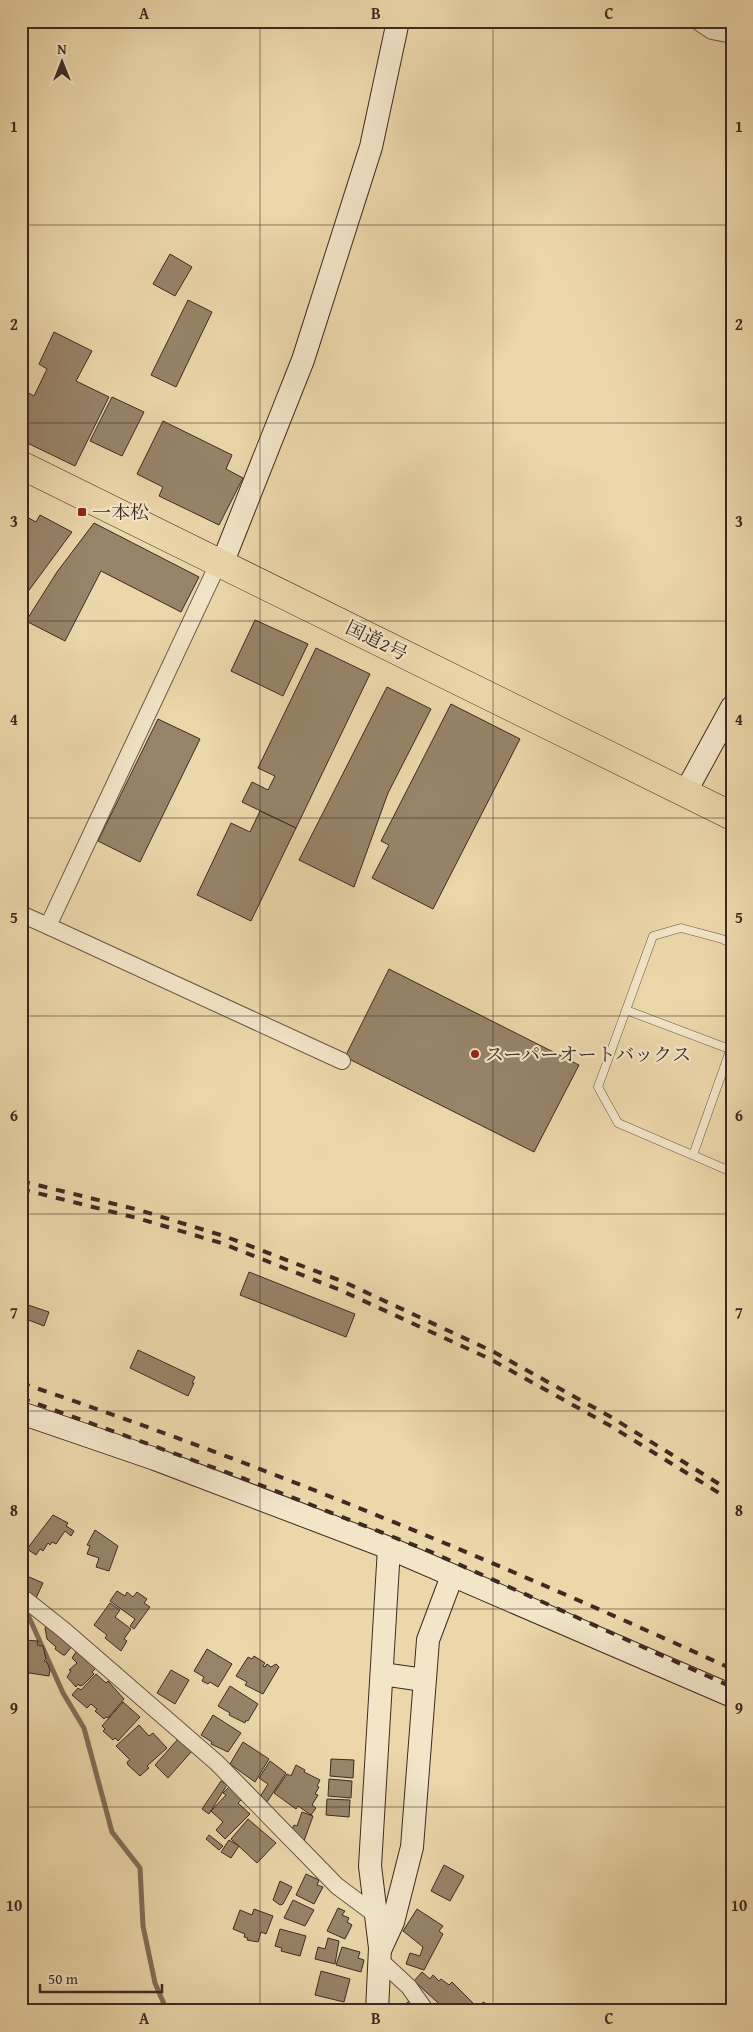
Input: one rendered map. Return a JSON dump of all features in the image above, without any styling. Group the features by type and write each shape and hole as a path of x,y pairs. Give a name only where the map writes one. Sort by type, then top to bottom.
{"highway":[{"name":"国道2号","path":"21,465 732,816"}],"street":[{"path":"48,926 221,563 303,360 372,146 398,21"},
{"path":"697,21 712,30 732,35"},
{"path":"685,793 732,707"},
{"path":"21,914 342,1061"},
{"path":"21,1413 155,1458 389,1548 732,1696"},
{"path":"376,2011 380,1955 370,1866 389,1548"},
{"path":"380,1955 392,1922 412,1847 428,1640 452,1576"},
{"path":"21,1599 26,1600 65,1631 209,1757 337,1886 376,1915"},
{"path":"382,1674 424,1680"},
{"path":"380,1955 409,1987 426,2011"}],"lane":[{"path":"732,944 722,939 681,928 653,936 598,1087 618,1122 732,1172"},
{"path":"626,1010 731,1048 692,1155"}],"building":[{"path":"170,254 192,267 175,296 153,284"},
{"path":"188,300 212,312 176,387 151,375"},
{"path":"54,332 92,351 76,381 109,397 75,466 21,440 21,389 34,396 47,369 39,364"},
{"path":"112,397 144,412 122,456 90,441"},
{"path":"163,421 232,455 226,469 243,478 219,525 159,496 163,487 137,474"},
{"path":"40,515 72,532 21,601 21,523 25,516 36,522"},
{"path":"94,523 199,577 181,612 101,571 65,641 26,621 57,572"},
{"path":"255,620 308,644 283,696 231,671"},
{"path":"316,648 370,674 296,828 242,802 252,782 268,790 275,776 258,768"},
{"path":"387,687 431,709 388,793 354,887 299,860"},
{"path":"451,704 520,739 433,909 372,878 389,845 381,841"},
{"path":"158,719 200,739 140,862 98,841"},
{"path":"260,811 296,828 251,921 197,895 231,823 250,832"},
{"path":"389,969 579,1065 534,1152 345,1057"},
{"path":"249,1272 355,1314 346,1337 240,1295"},
{"path":"25,1304 49,1312 44,1326 21,1317 21,1309 23,1310"},
{"path":"138,1350 195,1377 188,1396 130,1368"},
{"path":"53,1515 68,1523 66,1526 74,1531 71,1536 65,1531 56,1544 52,1542 50,1545 48,1543 43,1551 40,1549 36,1555 27,1549"},
{"path":"95,1530 118,1546 109,1571 96,1567 99,1558 87,1554 90,1546 87,1545"},
{"path":"29,1577 43,1583 36,1598 22,1592"},
{"path":"117,1591 125,1596 127,1592 133,1597 137,1592 147,1599 144,1603 150,1607 134,1629 130,1626 135,1619 110,1601"},
{"path":"110,1603 120,1610 115,1617 131,1629 124,1639 127,1641 121,1651 105,1638 107,1635 94,1625"},
{"path":"49,1622 75,1642 65,1655 55,1649 56,1647 47,1639 45,1628"},
{"path":"21,1634 26,1634 25,1640 38,1641 37,1645 43,1646 46,1659 44,1661 47,1662 50,1670 49,1676 23,1672 25,1665 21,1664"},
{"path":"78,1649 99,1665 92,1672 94,1674 83,1685 80,1686 78,1684 76,1687 67,1677 71,1671 69,1670 77,1663 72,1658"},
{"path":"207,1649 232,1664 218,1687 210,1682 208,1684 202,1681 204,1677 194,1671"},
{"path":"254,1656 265,1663 263,1666 265,1667 267,1664 271,1667 276,1664 279,1667 263,1694 245,1685 247,1682 236,1676 248,1657 252,1659"},
{"path":"171,1670 189,1680 175,1704 157,1693"},
{"path":"96,1674 106,1683 108,1681 124,1699 108,1718 104,1719 95,1711 97,1709 91,1704 87,1708 72,1695 78,1688 81,1690"},
{"path":"230,1686 258,1704 245,1723 229,1715 230,1713 218,1706"},
{"path":"123,1702 140,1717 118,1741 115,1738 113,1740 103,1731 105,1729 102,1726"},
{"path":"213,1715 241,1733 228,1752 211,1744 212,1742 201,1735"},
{"path":"139,1725 149,1736 153,1733 167,1748 147,1766 149,1768 140,1776 128,1765 127,1762 130,1760 116,1746"},
{"path":"178,1739 192,1751 168,1778 155,1765"},
{"path":"243,1742 269,1759 255,1782 230,1764"},
{"path":"331,1759 354,1760 353,1778 330,1776"},
{"path":"270,1761 286,1773 267,1802 260,1797 268,1784 259,1778"},
{"path":"296,1765 305,1770 304,1772 320,1780 315,1794 318,1795 312,1805 316,1808 311,1815 298,1806 296,1809 274,1793 287,1774 291,1776"},
{"path":"329,1779 352,1781 351,1798 328,1796"},
{"path":"221,1781 227,1785 209,1814 202,1809"},
{"path":"231,1785 244,1797 238,1803 250,1814 225,1839 216,1830 223,1822 211,1811 226,1795 223,1793"},
{"path":"327,1799 350,1800 349,1817 326,1815"},
{"path":"302,1812 313,1816 304,1841 292,1829 294,1825 297,1826"},
{"path":"248,1819 276,1843 257,1863 231,1839"},
{"path":"209,1835 223,1846 219,1850 206,1839"},
{"path":"229,1840 239,1846 231,1858 221,1852"},
{"path":"444,1865 464,1876 450,1901 431,1891"},
{"path":"306,1874 319,1880 317,1885 323,1887 314,1904 296,1895"},
{"path":"280,1881 292,1887 283,1904 280,1905 273,1900"},
{"path":"293,1900 314,1910 305,1926 284,1918"},
{"path":"338,1908 345,1911 342,1915 349,1918 347,1922 352,1925 345,1939 327,1931"},
{"path":"254,1909 273,1916 266,1934 261,1932 258,1942 247,1940 248,1938 244,1937 245,1934 233,1929 240,1910 252,1915"},
{"path":"417,1909 443,1926 439,1931 443,1934 424,1970 406,1964 410,1953 420,1956 423,1947 403,1931"},
{"path":"280,1929 306,1936 300,1956 281,1951 282,1948 275,1946"},
{"path":"328,1938 339,1941 335,1964 315,1959 318,1947 325,1949"},
{"path":"342,1947 360,1952 358,1958 364,1960 361,1972 336,1965"},
{"path":"321,1971 350,1979 344,2002 315,1995"},
{"path":"422,1972 430,1979 433,1975 439,1981 441,1979 449,1985 452,1982 476,2006 472,2011 447,2011 414,1981"},
{"path":"412,1999 421,2011 409,2011 404,2005"},
{"path":"483,2002 500,2011 478,2011"}],"waterway":[{"path":"24,1606 63,1693 84,1728 112,1832 140,1868 143,1926 155,1983 167,2011"}],"railway":[{"path":"21,1181 139,1210 224,1236 344,1282 492,1351 611,1417 732,1492"},
{"path":"21,1189 137,1218 221,1243 340,1290 490,1359 609,1425 732,1501"},
{"path":"21,1383 112,1414 291,1481 469,1553 732,1669"},
{"path":"21,1398 245,1479 429,1551 732,1687"}],"place":[{"name":"一本松","path":"82,512"},
{"name":"スーパーオートバックス","path":"475,1054"}]}
